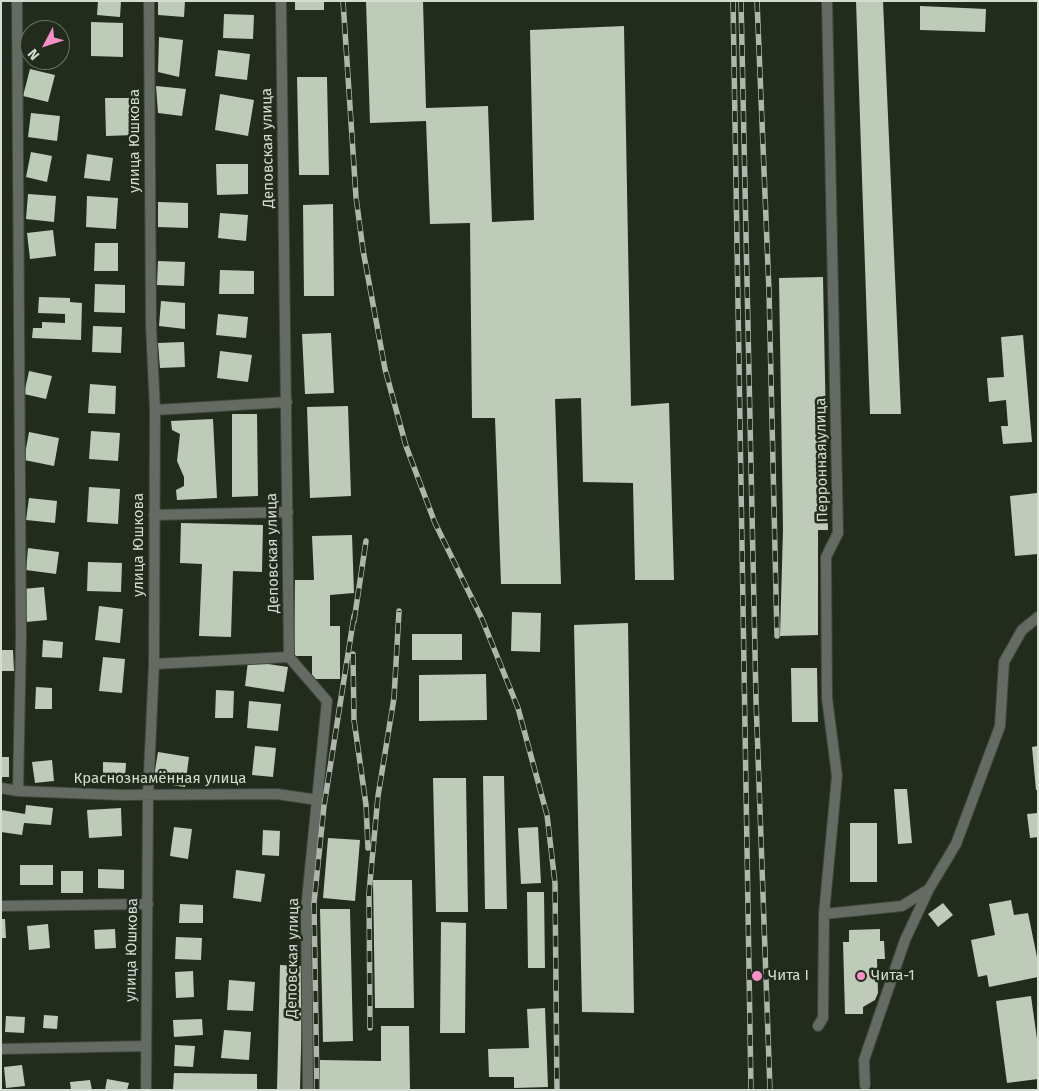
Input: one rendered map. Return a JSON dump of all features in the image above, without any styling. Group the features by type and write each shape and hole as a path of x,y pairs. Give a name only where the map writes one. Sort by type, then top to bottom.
{"street":[{"path":"18,1 21,628 18,791"},
{"name":"улица Юшкова","path":"146,1090 148,795 154,664 155,410 151,326 149,1"},
{"name":"Деповская улица","path":"281,1 290,657 327,701 306,909 308,1090"},
{"name":"Перронная улица","path":"818,1026 823,1018 824,914 837,776 826,698 826,557 838,532 827,1"},
{"path":"155,410 286,402"},
{"path":"154,515 288,512"},
{"path":"865,1085 864,1060 905,940 929,889 956,844 1000,726 1004,662 1022,630 1038,617"},
{"path":"154,664 290,657"},
{"name":"Краснознамённая улица","path":"1,788 18,791 148,795 276,794 318,800"},
{"path":"824,914 902,906 929,889"},
{"path":"1,906 148,904"},
{"path":"1,1049 146,1046"}],"building":[{"path":"98,1 121,1 120,17 97,15"},
{"path":"158,1 185,1 184,17 158,15"},
{"path":"295,1 324,1 324,10 295,10"},
{"path":"366,1 423,1 426,108 488,106 492,222 534,220 530,30 624,26 631,406 669,403 674,580 635,580 633,483 583,482 581,398 555,399 561,584 501,584 495,418 472,418 470,223 430,224 426,121 370,123"},
{"path":"856,1 883,1 901,414 870,414"},
{"path":"920,6 986,9 985,32 920,30"},
{"path":"224,14 254,15 253,39 223,38"},
{"path":"91,22 123,23 123,57 91,56"},
{"path":"159,37 183,40 179,77 158,72"},
{"path":"218,50 250,54 247,80 215,76"},
{"path":"30,70 55,75 48,102 23,96"},
{"path":"297,77 327,77 329,175 299,175"},
{"path":"156,86 186,89 182,116 158,113"},
{"path":"220,94 254,100 248,136 215,130"},
{"path":"105,98 135,98 135,135 106,136"},
{"path":"31,113 60,116 57,141 28,137"},
{"path":"31,152 52,156 47,182 26,177"},
{"path":"87,154 113,158 110,181 84,178"},
{"path":"216,164 248,164 248,194 217,195"},
{"path":"28,194 56,196 54,222 26,219"},
{"path":"87,196 118,198 116,229 86,227"},
{"path":"158,202 188,203 188,228 158,227"},
{"path":"333,204 334,296 304,296 303,205"},
{"path":"220,213 248,215 246,241 218,238"},
{"path":"53,230 56,256 30,259 27,233"},
{"path":"95,243 118,243 118,271 94,271"},
{"path":"158,261 185,262 184,286 157,285"},
{"path":"220,270 254,271 254,294 219,294"},
{"path":"823,277 828,530 818,530 818,635 780,636 783,530 779,278"},
{"path":"95,284 125,285 125,313 94,312"},
{"path":"39,297 70,298 70,302 82,303 81,340 32,338 33,328 42,328 42,322 65,323 65,314 38,313"},
{"path":"161,301 185,303 185,329 159,326"},
{"path":"218,314 248,317 246,338 216,335"},
{"path":"93,326 122,327 121,353 92,352"},
{"path":"331,333 334,393 305,394 302,334"},
{"path":"1023,335 1032,442 1003,444 1001,426 1008,426 1006,400 989,402 987,378 1004,377 1001,337"},
{"path":"184,342 185,367 160,368 158,343"},
{"path":"220,351 252,355 248,382 217,378"},
{"path":"29,371 52,376 46,399 24,394"},
{"path":"90,384 116,386 115,414 88,413"},
{"path":"348,406 351,496 310,498 307,407"},
{"path":"232,414 257,414 258,496 232,497"},
{"path":"213,419 217,498 177,500 176,490 184,486 184,477 177,461 180,434 172,430 171,421"},
{"path":"91,431 120,433 118,461 89,459"},
{"path":"29,432 59,438 54,466 24,460"},
{"path":"89,487 120,489 118,524 87,522"},
{"path":"1037,493 1038,554 1015,556 1010,496"},
{"path":"29,498 57,501 55,523 26,520"},
{"path":"181,523 263,525 262,572 233,571 231,637 199,636 202,564 180,563"},
{"path":"352,535 354,593 330,595 330,626 340,626 340,679 312,679 312,656 294,656 295,580 314,580 312,536"},
{"path":"28,548 59,552 56,574 26,570"},
{"path":"88,562 122,563 121,592 87,591"},
{"path":"44,587 47,620 26,622 23,589"},
{"path":"99,606 123,609 120,643 95,640"},
{"path":"512,612 541,613 540,652 511,651"},
{"path":"628,623 634,1013 582,1012 574,625"},
{"path":"412,634 462,634 462,660 412,660"},
{"path":"43,640 63,642 62,658 42,657"},
{"path":"1,650 13,650 14,671 1,671"},
{"path":"103,657 125,659 122,693 99,691"},
{"path":"248,661 288,667 284,692 245,686"},
{"path":"791,668 817,668 818,722 792,722"},
{"path":"486,674 487,720 419,721 419,675"},
{"path":"36,687 52,688 52,709 35,709"},
{"path":"216,690 234,691 233,718 215,718"},
{"path":"249,701 281,704 278,731 247,728"},
{"path":"255,746 276,748 273,777 252,775"},
{"path":"1038,746 1038,790 1036,790 1032,747"},
{"path":"158,752 189,757 185,787 153,782"},
{"path":"1,757 9,757 9,777 1,777"},
{"path":"52,760 54,781 35,783 32,762"},
{"path":"103,762 126,763 125,781 103,780"},
{"path":"483,776 504,776 507,909 485,909"},
{"path":"433,778 466,778 468,912 436,912"},
{"path":"894,789 907,789 912,843 898,844"},
{"path":"26,805 53,808 51,825 24,823 22,835 1,832 1,810 25,814"},
{"path":"121,808 122,836 89,838 87,810"},
{"path":"1038,813 1038,837 1030,838 1027,814"},
{"path":"850,823 877,823 877,882 850,882"},
{"path":"174,827 192,829 188,859 170,856"},
{"path":"538,827 541,883 521,884 518,828"},
{"path":"263,830 280,831 279,856 262,855"},
{"path":"328,838 360,840 355,901 323,898"},
{"path":"20,865 53,865 53,885 20,885"},
{"path":"98,869 124,870 124,889 98,888"},
{"path":"236,870 265,874 261,902 233,898"},
{"path":"61,871 83,871 83,893 61,893"},
{"path":"373,880 412,880 414,1008 375,1008"},
{"path":"527,892 544,892 545,968 528,968"},
{"path":"1011,900 1014,915 1028,913 1038,962 1038,977 989,987 987,975 978,977 971,940 995,935 989,904"},
{"path":"943,903 953,915 938,927 928,914"},
{"path":"180,904 203,905 203,923 179,923"},
{"path":"320,909 350,909 353,1041 323,1042"},
{"path":"1,919 5,919 6,938 1,938"},
{"path":"441,922 466,923 465,1033 440,1033"},
{"path":"48,924 50,948 29,950 27,926"},
{"path":"115,929 116,948 95,949 94,930"},
{"name":"Чита-1","path":"880,929 880,941 884,941 885,959 877,959 878,993 875,1000 863,1007 863,1014 845,1014 843,942 849,942 849,930"},
{"path":"176,937 202,938 201,960 175,959"},
{"path":"280,965 303,966 300,1090 277,1090"},
{"path":"193,971 194,997 176,998 175,972"},
{"path":"229,980 255,982 253,1011 227,1010"},
{"path":"1031,996 1038,1046 1038,1079 1007,1083 996,1001"},
{"path":"545,1008 548,1087 514,1088 514,1077 489,1077 488,1049 529,1048 527,1009"},
{"path":"44,1015 58,1016 57,1029 43,1028"},
{"path":"6,1016 25,1017 24,1033 5,1032"},
{"path":"202,1019 203,1035 174,1037 173,1020"},
{"path":"381,1026 409,1026 410,1090 320,1090 320,1060 381,1061"},
{"path":"224,1030 251,1032 249,1060 221,1058"},
{"path":"175,1045 195,1046 193,1067 174,1066"},
{"path":"22,1065 25,1086 6,1088 4,1067"},
{"path":"174,1073 257,1074 257,1090 173,1090"},
{"path":"107,1079 129,1083 127,1090 105,1090"},
{"path":"90,1080 92,1090 71,1090 70,1082"}],"railway":[{"path":"343,1 356,197 363,250 385,369 406,446 435,523 482,619 518,708 547,815 555,883 557,1090"},
{"path":"733,1 751,1090"},
{"path":"741,1 756,699 770,1090"},
{"path":"757,1 769,291 777,636"},
{"path":"354,621 366,541"},
{"path":"370,1028 369,893 378,796 394,698 399,611"},
{"path":"317,1090 314,903 324,806 354,616"},
{"path":"353,654 354,720 366,805 368,848"}],"place":[{"name":"Чита I","path":"757,976"},
{"name":"Чита-1","path":"861,976"}]}
